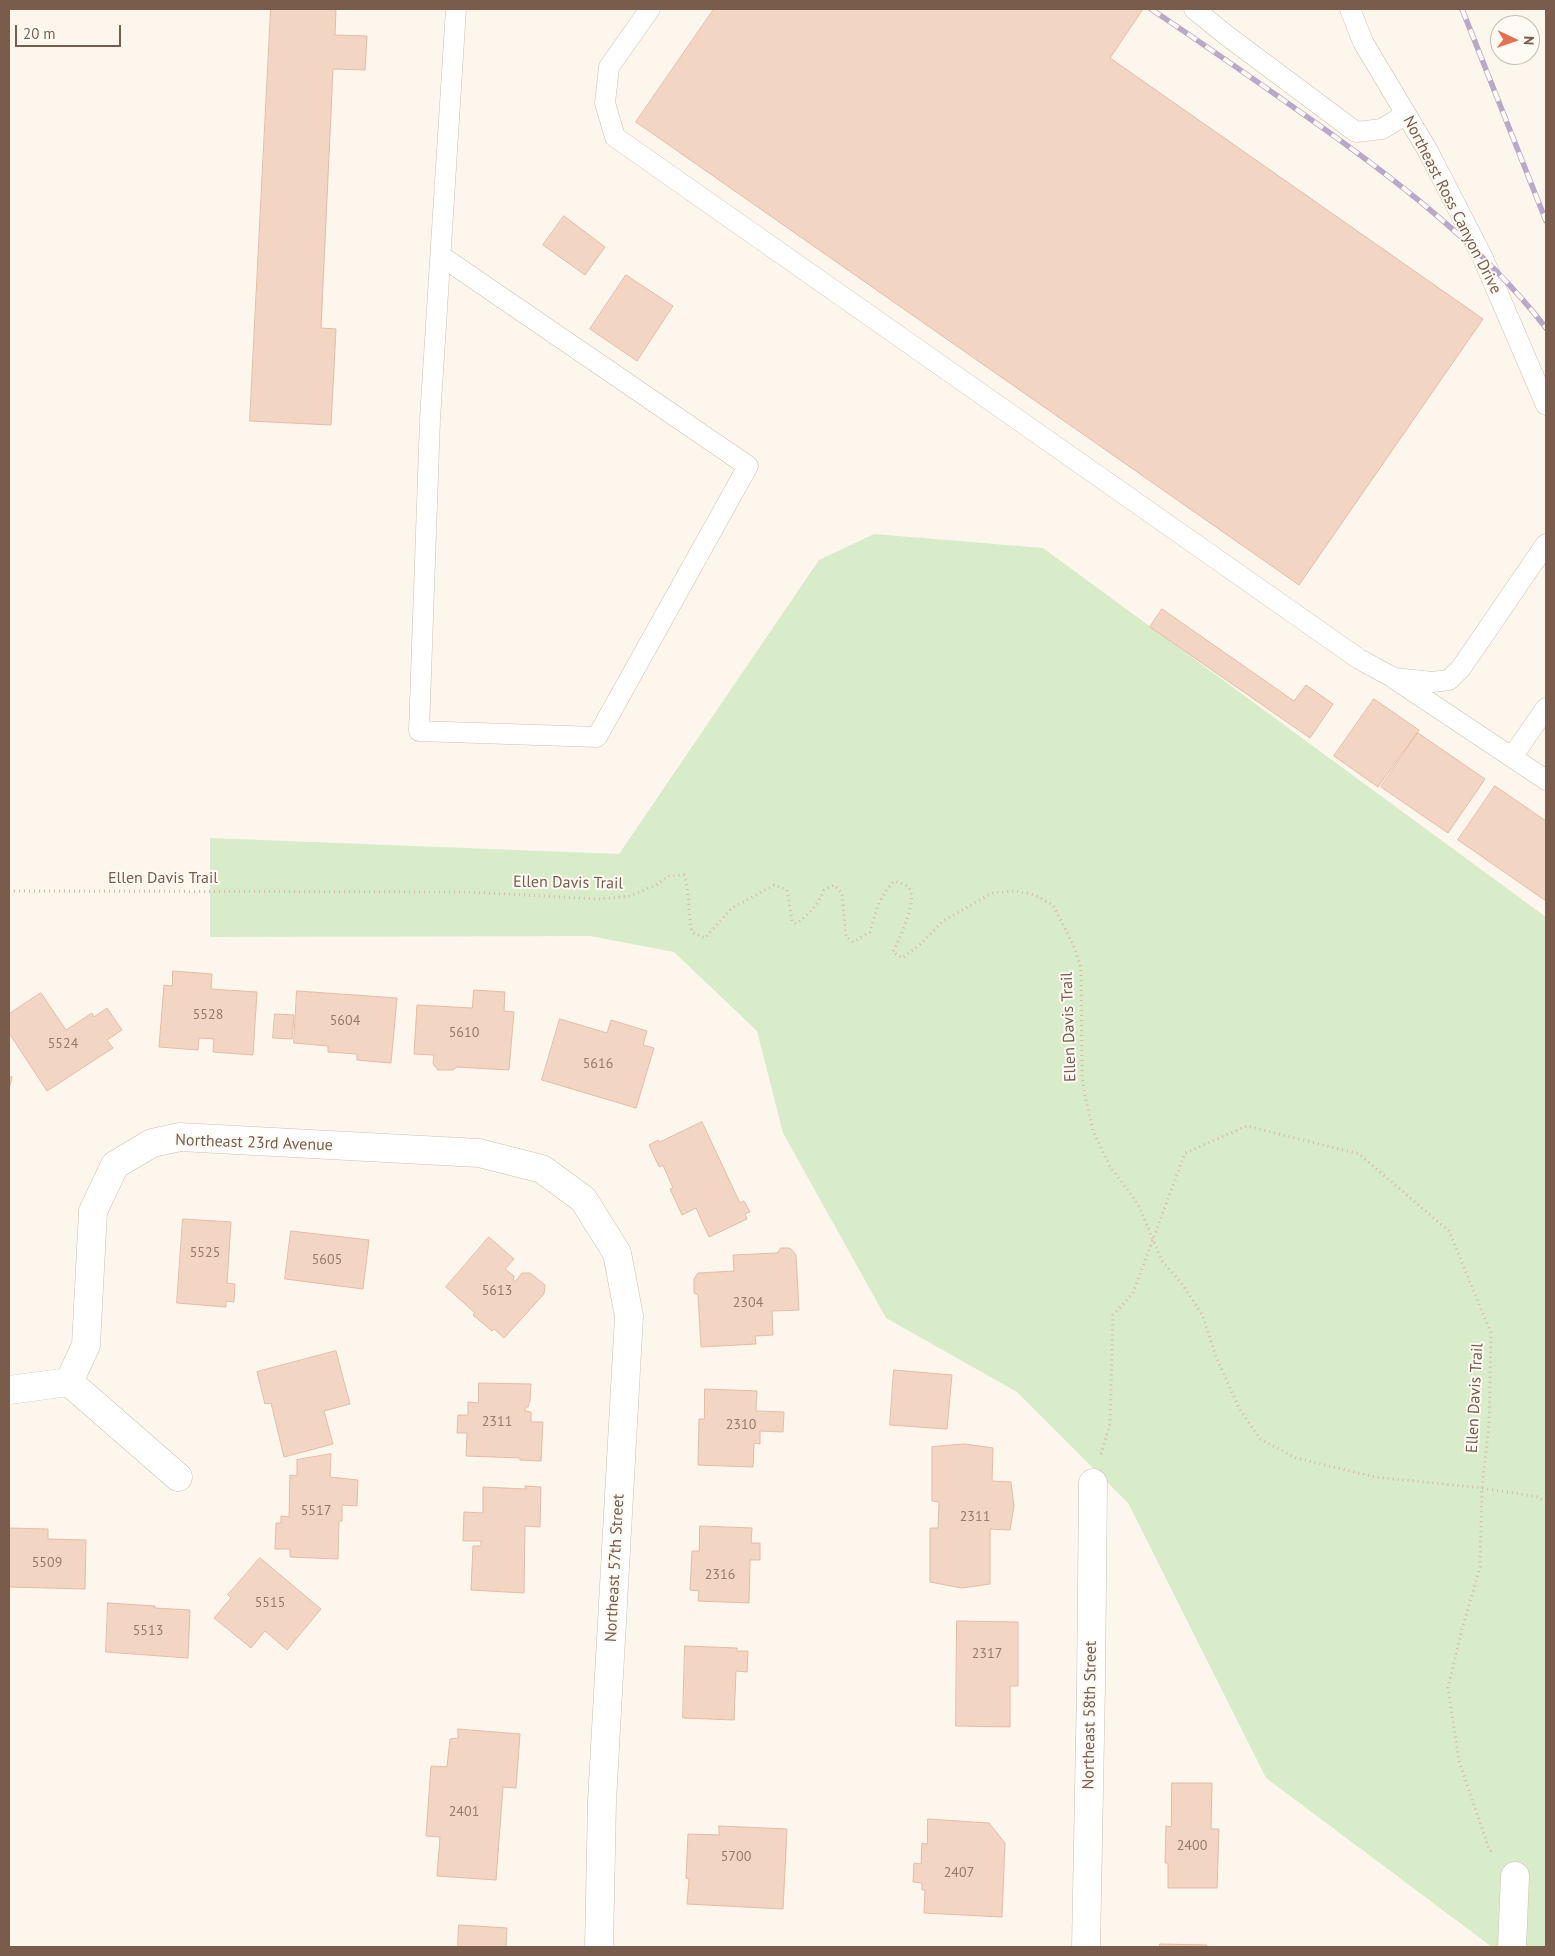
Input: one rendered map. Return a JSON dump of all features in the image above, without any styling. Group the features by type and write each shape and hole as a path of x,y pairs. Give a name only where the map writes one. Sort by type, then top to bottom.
{"street":[{"name":"Northeast 23rd Avenue","path":"69,1382 86,1345 93,1211 115,1165 152,1143 180,1137 479,1153 542,1169 583,1199"},
{"name":"Northeast 57th Street","path":"583,1199 617,1253 630,1316 603,1783 599,1947"},
{"path":"9,1390 69,1382 178,1477"},
{"name":"Northeast 58th Street","path":"1086,1947 1093,1483"},
{"path":"1512,1947 1515,1876"}],"lane":[{"path":"441,256 748,466 597,737 419,731 430,419 456,9"},
{"path":"650,9 609,67 605,102 615,137 1351,654 1394,678 1546,780"},
{"path":"1194,9 1356,132 1382,129 1406,114"},
{"name":"Northeast Ross Canyon Drive","path":"1350,9 1363,42 1428,151 1482,256 1546,405"},
{"path":"1394,678 1432,682 1449,680 1461,668 1546,544"},
{"path":"1512,757 1546,708"}],"path":[{"name":"Ellen Davis Trail","path":"9,891 466,892 600,899 630,896 656,885 668,876 684,875 688,889 689,918 692,932 705,938 732,908 774,885 786,890 792,921 796,924 819,903 824,890 834,885 842,893 846,937 853,942 870,932 875,913 887,888 895,881 906,885 910,890 911,904 893,952 902,958 921,944 943,922 992,894 1015,891 1035,894 1053,905 1073,944 1081,968 1082,1074 1093,1131 1109,1165 1138,1204 1162,1261 1183,1285 1202,1316 1216,1357 1239,1408 1260,1438 1296,1458 1375,1477 1482,1488 1538,1497 1546,1502"},
{"name":"Ellen Davis Trail","path":"1093,1483 1110,1424 1112,1315 1133,1293 1185,1153 1247,1126 1359,1154 1449,1232 1490,1334 1489,1424 1482,1488 1480,1567 1462,1629 1448,1688 1459,1761 1476,1814 1489,1849 1515,1876"}],"green space":[{"path":"874,534 1043,548 1546,917 1546,1947 1492,1947 1266,1778 1128,1503 1017,1392 886,1318 783,1133 757,1031 674,952 590,936 210,937 210,838 619,854 819,560"}],"building":[{"path":"271,9 336,9 335,35 367,36 365,70 333,69 321,328 336,329 331,425 250,421"},
{"path":"714,9 1143,9 1110,58 1483,319 1299,585 636,122"},
{"path":"564,216 605,247 585,275 543,245"},
{"path":"626,275 673,306 637,361 590,329"},
{"path":"1162,609 1294,701 1306,685 1333,704 1310,738 1150,627"},
{"path":"1374,699 1419,730 1378,787 1334,756"},
{"path":"1418,733 1485,779 1448,833 1381,787"},
{"path":"1495,786 1546,821 1546,901 1458,840"},
{"path":"173,971 212,974 211,989 257,992 253,1055 213,1052 214,1039 199,1038 198,1050 159,1047 164,985 172,986"},
{"path":"474,990 505,992 504,1011 514,1012 509,1070 457,1067 453,1070 438,1070 433,1064 434,1055 414,1054 417,1005 472,1008"},
{"path":"297,991 397,998 391,1063 357,1060 357,1054 328,1052 328,1046 294,1043"},
{"path":"41,993 66,1030 92,1013 94,1017 107,1008 122,1030 107,1040 113,1048 47,1091 9,1033 9,1014"},
{"path":"275,1014 294,1015 292,1039 273,1038"},
{"path":"560,1019 607,1033 611,1020 647,1031 643,1045 654,1048 636,1108 542,1080"},
{"path":"9,1076 12,1077 9,1090"},
{"path":"702,1122 740,1203 744,1201 750,1212 745,1214 747,1219 709,1237 696,1208 682,1215 670,1189 673,1188 663,1165 659,1167 649,1145"},
{"path":"183,1219 231,1222 227,1283 235,1284 234,1302 226,1301 226,1307 177,1303"},
{"path":"291,1231 369,1240 363,1289 285,1279"},
{"path":"489,1237 514,1259 505,1269 514,1276 515,1282 522,1273 530,1273 545,1285 544,1294 504,1338 494,1329 492,1331 473,1315 475,1313 446,1287"},
{"path":"781,1248 790,1248 796,1255 799,1310 772,1311 773,1335 755,1336 756,1344 701,1347 698,1295 694,1293 694,1279 698,1273 734,1271 733,1255 777,1253"},
{"path":"336,1351 350,1404 324,1411 333,1444 284,1457 271,1403 265,1404 257,1372"},
{"path":"894,1370 952,1375 947,1429 890,1425"},
{"path":"479,1383 531,1384 530,1400 528,1407 525,1407 525,1411 531,1412 531,1422 543,1422 541,1461 520,1460 520,1458 466,1456 467,1433 457,1433 458,1415 468,1415 468,1402 478,1403"},
{"path":"705,1389 757,1391 756,1411 784,1412 783,1432 760,1431 760,1444 754,1443 753,1467 698,1465 699,1419 704,1419"},
{"path":"965,1444 993,1448 992,1481 1011,1482 1014,1506 1010,1530 990,1529 990,1584 962,1588 930,1582 930,1528 938,1528 939,1502 932,1501 932,1447"},
{"path":"331,1454 330,1477 358,1480 357,1506 342,1505 342,1521 339,1521 338,1559 290,1557 290,1549 275,1549 276,1523 281,1523 281,1516 289,1517 290,1475 297,1476 297,1460"},
{"path":"525,1486 541,1487 540,1527 525,1526 524,1593 471,1590 473,1546 481,1546 481,1541 463,1541 464,1512 483,1513 483,1487 526,1489"},
{"path":"700,1526 752,1528 751,1543 760,1543 760,1560 750,1560 749,1603 698,1601 699,1591 690,1590 692,1551 699,1551"},
{"path":"9,1528 48,1529 48,1539 86,1540 85,1589 9,1587"},
{"path":"260,1558 321,1609 287,1650 265,1631 251,1648 214,1618 231,1598 228,1595"},
{"path":"108,1603 190,1610 188,1658 106,1652"},
{"path":"957,1621 1018,1622 1018,1686 1010,1686 1010,1727 956,1726"},
{"path":"685,1646 737,1648 737,1651 748,1651 747,1672 736,1671 734,1720 683,1718"},
{"path":"458,1729 520,1734 516,1788 503,1787 496,1880 437,1876 440,1837 426,1836 431,1766 447,1767 450,1739 458,1738"},
{"path":"1172,1783 1212,1783 1211,1829 1219,1829 1217,1888 1168,1888 1168,1863 1165,1863 1166,1826 1171,1827"},
{"path":"928,1819 989,1823 1005,1843 1002,1917 924,1913 925,1890 922,1890 922,1883 913,1882 914,1863 921,1864 922,1843 927,1844"},
{"path":"719,1826 787,1829 783,1909 687,1904 689,1879 686,1878 688,1834 719,1835"},
{"path":"459,1925 507,1928 506,1947 458,1947"},
{"path":"1160,1944 1207,1945 1207,1947 1160,1947"}],"railway":[{"path":"1151,9 1306,116 1371,163 1434,213 1493,268 1546,328"},
{"path":"1462,9 1546,221"}]}
